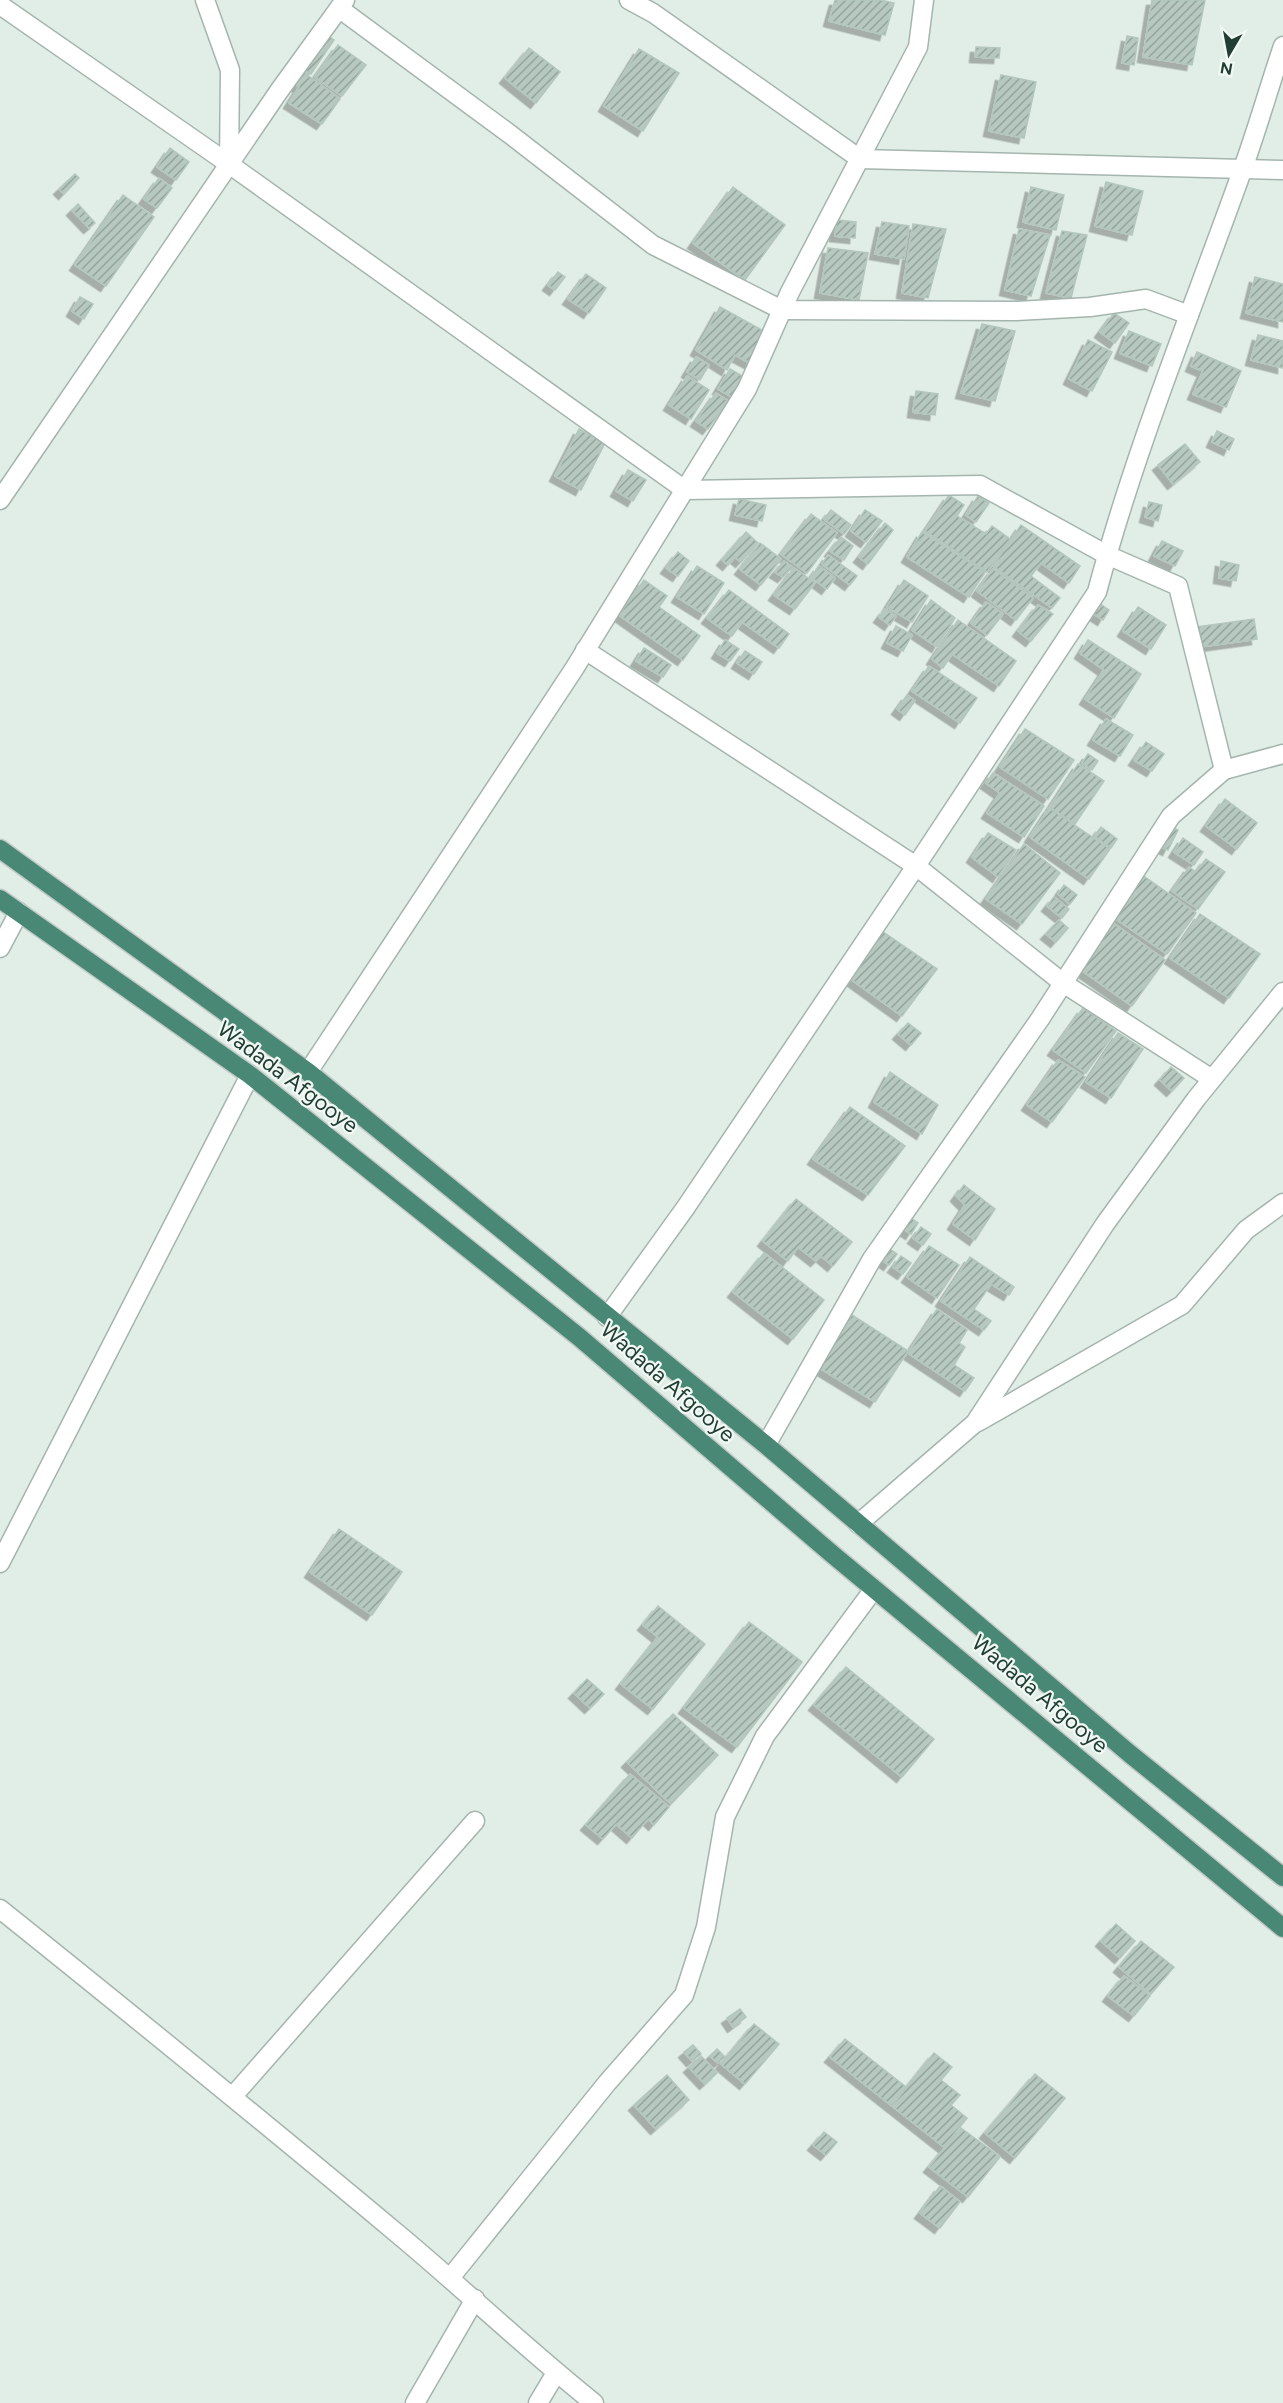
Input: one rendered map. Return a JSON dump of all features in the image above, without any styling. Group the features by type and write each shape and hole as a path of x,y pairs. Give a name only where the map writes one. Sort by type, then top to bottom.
{"highway":[{"name":"Wadada Afgooye","path":"0,849 308,1072 766,1445 1130,1754 1283,1877"},
{"name":"Wadada Afgooye","path":"0,899 250,1075 579,1337 874,1588 1283,1928"}],"street":[{"path":"205,0 230,69 230,164"},
{"path":"629,0 653,13 860,159 1283,170"},
{"path":"308,1072 585,650 747,389 782,310 918,47 924,0"},
{"path":"0,500 279,91 343,4 653,245 782,310 1017,311 1090,307 1146,299 1189,315"},
{"path":"0,5 230,164 685,490 980,485 1107,555 1178,586 1224,770"},
{"path":"607,1317 686,1207 1097,592 1152,414 1242,169 1283,46"},
{"path":"585,650 916,866 1063,983 1212,1079"},
{"path":"766,1445 872,1259 1063,983 1171,816 1224,770 1283,754"},
{"path":"0,948 19,912"},
{"path":"975,1423 1105,1224 1212,1079 1283,992"},
{"path":"0,1563 250,1075"},
{"path":"858,1524 975,1423 1182,1305 1246,1230 1283,1203"},
{"path":"450,2278 607,2083 684,1995 706,1927 725,1817 765,1736 874,1588"},
{"path":"233,2096 474,1821"},
{"path":"0,1910 233,2096 475,2299 556,2373 594,2403"},
{"path":"415,2403 475,2299"},
{"path":"538,2403 556,2373"}],"building":[{"path":"835,0 880,0 894,3 885,35 829,21"},
{"path":"1152,0 1205,0 1192,65 1143,57"},
{"path":"325,34 334,40 311,74 302,69"},
{"path":"1127,36 1138,38 1134,65 1122,63"},
{"path":"338,45 366,65 342,96 315,77"},
{"path":"976,47 1000,48 999,58 975,57"},
{"path":"529,48 560,72 536,103 505,78"},
{"path":"639,49 679,73 643,131 604,106"},
{"path":"299,69 340,99 322,124 289,103 299,87 290,81"},
{"path":"1001,75 1036,82 1024,138 989,131"},
{"path":"170,148 189,162 176,180 157,167"},
{"path":"75,174 79,178 64,194 59,189"},
{"path":"159,178 172,188 157,208 144,199"},
{"path":"1106,182 1143,191 1132,235 1095,226"},
{"path":"733,187 785,225 745,280 693,243"},
{"path":"1031,187 1064,195 1056,230 1023,222"},
{"path":"123,195 154,217 106,286 75,265"},
{"path":"78,204 95,223 89,228 72,210"},
{"path":"837,220 856,222 855,238 835,236"},
{"path":"882,222 909,226 904,259 875,254"},
{"path":"913,224 946,229 928,298 902,293"},
{"path":"1019,229 1050,235 1031,296 1005,290"},
{"path":"1062,231 1087,235 1071,298 1046,293"},
{"path":"828,248 868,253 859,300 820,293"},
{"path":"558,272 565,277 555,290 548,285"},
{"path":"586,274 606,288 589,313 568,299"},
{"path":"1255,277 1283,284 1283,322 1246,313"},
{"path":"80,297 93,304 84,319 72,311"},
{"path":"720,307 769,334 752,364 735,355 727,370 696,350"},
{"path":"1114,313 1129,323 1115,343 1100,332"},
{"path":"982,324 1015,331 995,401 961,393"},
{"path":"1129,331 1161,344 1152,366 1120,353"},
{"path":"1258,335 1283,341 1283,368 1251,360"},
{"path":"1088,340 1112,352 1092,391 1069,379"},
{"path":"1197,352 1241,371 1226,407 1193,394 1203,371 1191,366"},
{"path":"696,357 709,365 700,380 687,372"},
{"path":"730,369 744,377 732,397 718,389"},
{"path":"687,376 709,390 691,419 669,405"},
{"path":"916,391 938,394 935,415 913,412"},
{"path":"716,393 728,401 708,429 696,421"},
{"path":"579,429 605,443 581,490 555,476"},
{"path":"1217,431 1234,439 1229,450 1212,442"},
{"path":"1185,444 1200,462 1173,484 1158,465"},
{"path":"628,470 646,480 633,501 616,491"},
{"path":"949,495 964,505 957,516 986,534 992,526 1010,539 987,572 925,531"},
{"path":"978,496 989,503 976,522 966,515"},
{"path":"739,499 766,505 762,521 735,515"},
{"path":"1149,502 1162,505 1158,521 1145,517"},
{"path":"831,510 851,525 844,534 824,519"},
{"path":"865,510 882,521 866,542 851,531"},
{"path":"811,514 837,533 807,573 781,554"},
{"path":"885,523 893,530 868,564 859,557"},
{"path":"1021,525 1080,566 1069,583 1041,563 1031,576 1060,598 1052,608 993,566"},
{"path":"746,532 758,543 741,562 735,557 728,565 722,560"},
{"path":"922,532 985,572 969,597 907,557"},
{"path":"841,537 853,546 844,560 830,551"},
{"path":"1162,541 1183,551 1175,566 1154,556"},
{"path":"760,543 781,559 761,585 740,569"},
{"path":"678,552 689,561 678,576 666,568"},
{"path":"828,555 857,576 850,585 822,564"},
{"path":"784,561 792,567 783,577 775,572"},
{"path":"1221,561 1239,565 1236,581 1219,578"},
{"path":"697,566 724,583 704,614 677,597"},
{"path":"819,566 835,578 827,589 811,577"},
{"path":"794,568 815,583 795,609 774,595"},
{"path":"993,569 1033,598 1016,620 977,591"},
{"path":"644,580 667,596 659,607 700,636 683,660 619,615"},
{"path":"904,580 928,596 912,622 887,607"},
{"path":"729,590 789,634 779,648 742,622 732,636 707,618"},
{"path":"931,600 955,618 937,647 912,630"},
{"path":"1096,601 1109,610 1103,620 1089,611"},
{"path":"986,602 1003,614 987,635 971,623"},
{"path":"1038,605 1053,614 1031,641 1018,631"},
{"path":"1138,607 1166,625 1151,649 1123,631"},
{"path":"885,609 896,616 890,625 879,617"},
{"path":"1254,619 1257,639 1200,647 1197,627"},
{"path":"958,620 1016,661 999,686 952,654 943,668 932,659"},
{"path":"896,626 912,635 903,651 887,643"},
{"path":"725,640 739,649 730,661 717,653"},
{"path":"1088,640 1141,674 1114,718 1085,699 1104,670 1080,653"},
{"path":"644,648 671,665 663,677 636,661"},
{"path":"745,651 762,662 754,674 737,663"},
{"path":"929,666 977,698 960,723 912,691"},
{"path":"907,695 915,701 905,715 897,709"},
{"path":"1106,719 1133,735 1120,756 1093,740"},
{"path":"1025,729 1074,760 1048,799 1000,767"},
{"path":"1146,742 1164,754 1152,771 1134,760"},
{"path":"1088,754 1098,761 1092,770 1082,763"},
{"path":"1078,764 1104,781 1075,824 1050,807"},
{"path":"993,773 1044,806 1024,837 987,813 1000,793 986,783"},
{"path":"1225,799 1257,823 1237,849 1206,826"},
{"path":"1049,808 1110,849 1089,879 1030,837"},
{"path":"1168,825 1178,830 1168,850 1158,845"},
{"path":"1101,827 1117,839 1111,848 1094,836"},
{"path":"988,833 1016,850 998,877 972,857"},
{"path":"1183,838 1203,852 1194,865 1174,852"},
{"path":"1024,844 1060,873 1022,924 986,899"},
{"path":"1206,859 1225,872 1198,909 1172,891 1189,867 1196,872"},
{"path":"1138,872 1196,913 1167,954 1109,914"},
{"path":"1064,885 1077,895 1070,904 1058,894"},
{"path":"1054,897 1069,909 1062,918 1047,906"},
{"path":"1200,914 1260,954 1229,998 1170,958"},
{"path":"1059,920 1068,928 1056,942 1046,934"},
{"path":"1113,923 1165,960 1132,1006 1080,969"},
{"path":"879,929 937,969 902,1016 848,977"},
{"path":"1083,1008 1116,1031 1086,1073 1053,1050"},
{"path":"908,1023 921,1033 911,1045 898,1034"},
{"path":"1118,1033 1143,1049 1111,1098 1086,1082"},
{"path":"1058,1060 1085,1077 1052,1122 1027,1105"},
{"path":"1171,1067 1184,1078 1172,1091 1160,1080"},
{"path":"890,1072 938,1105 922,1134 874,1102"},
{"path":"850,1107 905,1146 868,1195 813,1159"},
{"path":"964,1185 995,1209 975,1240 953,1224 965,1205 956,1196"},
{"path":"796,1199 852,1242 833,1266 821,1256 816,1261 798,1247 788,1261 763,1241"},
{"path":"908,1216 918,1223 911,1234 901,1227"},
{"path":"921,1227 931,1234 923,1245 913,1238"},
{"path":"929,1246 959,1265 937,1298 907,1277"},
{"path":"887,1247 897,1254 889,1265 879,1258"},
{"path":"764,1253 824,1300 793,1339 733,1292"},
{"path":"901,1256 911,1263 903,1274 893,1267"},
{"path":"970,1257 1014,1287 1009,1295 991,1284 974,1309 991,1321 984,1330 941,1301"},
{"path":"937,1309 967,1330 959,1343 965,1347 954,1365 974,1378 965,1391 908,1353"},
{"path":"852,1315 908,1351 875,1402 818,1367"},
{"path":"339,1529 402,1572 372,1615 310,1572"},
{"path":"658,1606 705,1644 653,1709 621,1684 658,1637 643,1625"},
{"path":"749,1622 802,1662 737,1747 684,1708"},
{"path":"846,1667 934,1739 902,1777 814,1705"},
{"path":"587,1679 604,1694 590,1708 574,1693"},
{"path":"673,1714 718,1755 671,1804 627,1762"},
{"path":"630,1774 669,1807 654,1825 648,1819 632,1838 616,1824 603,1839 586,1825"},
{"path":"1116,1924 1135,1941 1120,1958 1101,1941"},
{"path":"1141,1941 1174,1967 1151,1994 1119,1967"},
{"path":"1124,1976 1150,1996 1134,2016 1108,1996"},
{"path":"740,2009 746,2017 733,2027 727,2018"},
{"path":"754,2024 779,2044 745,2084 721,2064"},
{"path":"845,2039 906,2087 892,2106 830,2057"},
{"path":"693,2045 701,2054 692,2061 684,2052"},
{"path":"717,2049 725,2057 718,2063 710,2056"},
{"path":"934,2053 952,2067 941,2080 960,2095 951,2105 967,2118 944,2147 892,2106"},
{"path":"701,2056 717,2073 705,2084 689,2067"},
{"path":"1035,2074 1065,2098 1015,2158 985,2133"},
{"path":"667,2075 689,2100 656,2129 634,2105"},
{"path":"961,2128 1000,2157 968,2197 929,2167"},
{"path":"824,2132 837,2142 826,2155 813,2145"},
{"path":"940,2186 960,2202 940,2228 920,2213"}]}
